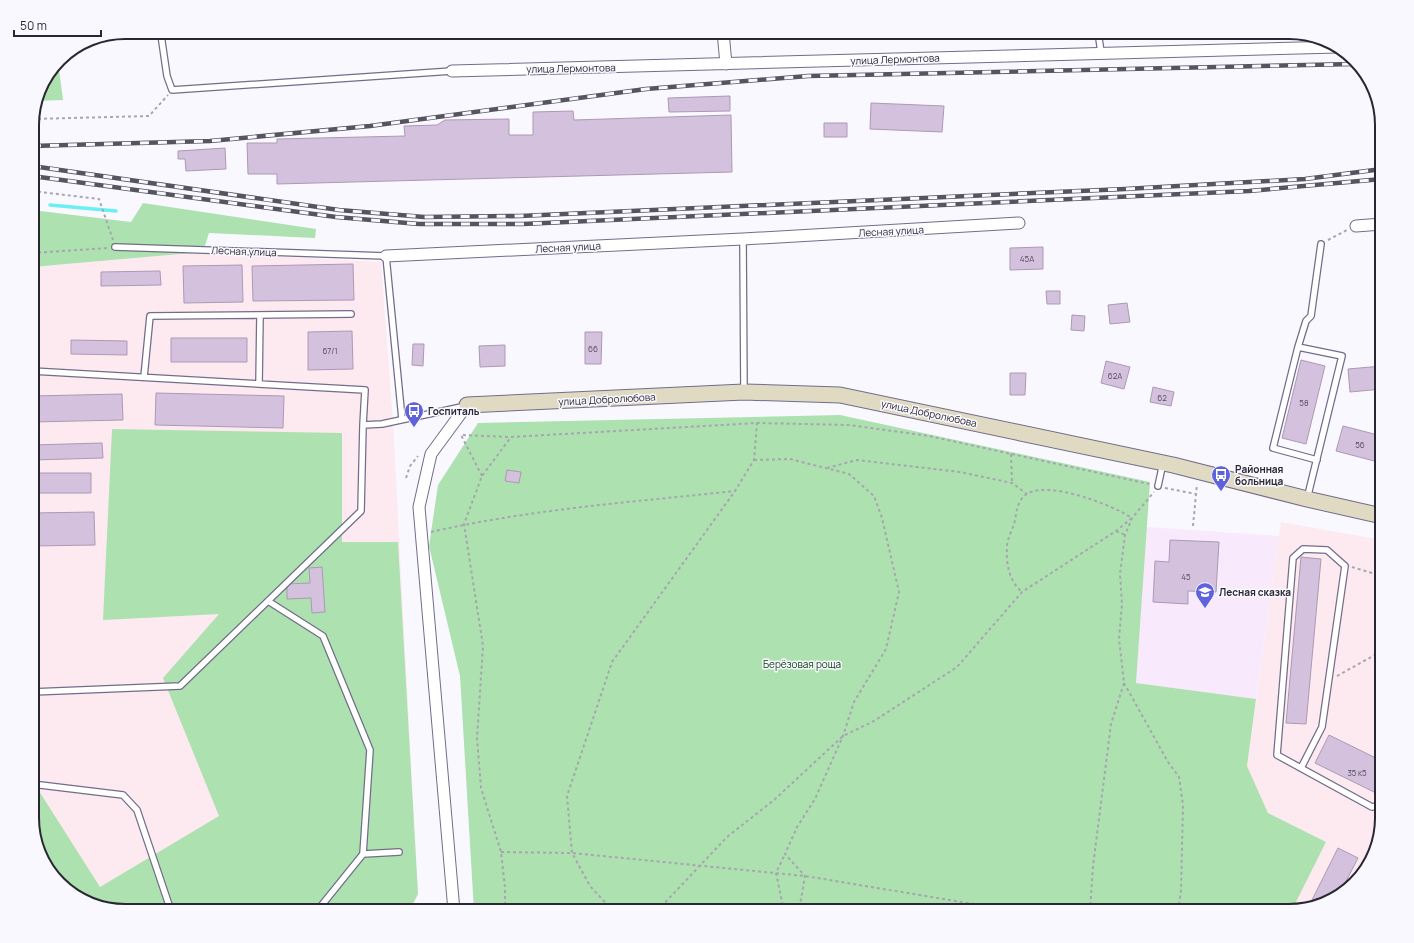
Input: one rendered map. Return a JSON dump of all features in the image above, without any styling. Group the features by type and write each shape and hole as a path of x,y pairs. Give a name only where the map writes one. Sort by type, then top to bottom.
{"street":[{"path":"724,39 726,64"},
{"name":"улица Лермонтова","path":"452,71 1101,52 1325,47"},
{"name":"Лесная улица","path":"386,256 743,239 1020,223"},
{"path":"1356,226 1375,225"},
{"name":"улица Добролюбова","path":"468,405 744,392 840,395 1163,463 1307,500 1375,515"},
{"path":"453,904 419,507 431,454 468,405"}],"lane":[{"path":"161,39 166,76 172,90 452,71"},
{"path":"1099,39 1101,52"},
{"path":"743,239 744,392"},
{"path":"1317,460 1273,448 1298,347 1306,320 1311,316 1321,244"},
{"name":"Лесная улица","path":"115,247 386,256"},
{"path":"386,256 402,419"},
{"path":"144,377 150,316 351,314"},
{"path":"259,384 260,315"},
{"path":"1298,347 1342,356 1307,500"},
{"path":"39,371 365,390 362,424 361,511 180,686 39,692"},
{"path":"362,424 382,424 468,405"},
{"path":"1158,486 1163,463"},
{"path":"1301,768 1322,727 1345,566 1327,550 1303,549 1293,558 1277,755 1372,807 1375,806"},
{"path":"268,601 323,636 370,750 363,854 323,904"},
{"path":"39,785 123,795 137,810 169,904"},
{"path":"363,854 399,852"}],"path":[{"path":"39,119 149,116 172,90"},
{"path":"39,192 99,199 115,247 39,252"},
{"path":"1321,244 1356,226"},
{"path":"607,904 590,886 572,853 567,796 612,662 735,491 754,460 757,423"},
{"path":"482,476 461,435 511,437 757,423 849,425 930,436 1196,494"},
{"path":"505,904 505,888 501,852 481,788 477,738 483,646 464,524 482,476 511,437"},
{"path":"1011,454 1012,483"},
{"path":"754,460 790,459 849,474 874,496 882,518 899,592 886,649 854,702 844,736 815,799 797,827 776,873 783,904"},
{"path":"826,468 857,460 960,472 1012,483 1027,494"},
{"path":"1194,526 1198,471"},
{"path":"665,904 727,837 774,800 844,736 874,721 957,667 1022,592 1116,531 1132,518 1158,486"},
{"path":"1022,592 1015,586 1010,575 1007,546 1014,524 1017,505 1027,494 1037,490 1055,491 1094,500 1121,510 1132,518"},
{"path":"421,534 464,524 562,509 735,491"},
{"path":"1132,518 1125,535 1120,574 1122,604 1118,639 1124,683 1168,762 1179,777 1183,805 1181,891 1179,904"},
{"path":"1116,531 1125,535"},
{"path":"1345,566 1375,574"},
{"path":"1329,680 1375,655"},
{"path":"1090,904 1093,866 1110,724 1124,683"},
{"path":"501,852 572,853 805,876 974,904"},
{"path":"785,854 805,876"},
{"path":"800,904 805,876"}],"shaded area":[{"path":"203,252 381,262 393,422 418,894 413,904 114,903 103,901 87,895 68,883 60,875 51,861 42,840 39,823 39,266"},
{"path":"1281,522 1375,539 1375,818 1373,834 1366,856 1354,875 1346,883 1327,895 1295,903 1326,842 1268,813 1247,766"},
{"name":"Лесная сказка","path":"1146,527 1279,536 1256,699 1136,683"}],"green space":[{"path":"59,70 63,100 43,101 48,87"},
{"path":"143,203 316,229 315,238 209,233 203,252 39,266 39,211 131,222"},
{"name":"Берёзовая роща","path":"840,415 1150,482 1136,683 1256,699 1247,766 1268,813 1326,842 1295,903 474,904 460,676 429,546 438,485 478,423"},
{"path":"112,429 342,433 342,542 398,542 418,894 413,904 126,904 103,901 87,895 68,883 54,866 42,840 39,823 39,791 100,887 219,816 163,678 219,614 103,620"}],"building":[{"path":"730,96 730,111 669,112 668,98"},
{"path":"871,103 944,106 942,132 870,129"},
{"path":"573,111 574,120 731,115 732,172 277,184 277,174 248,174 247,143 277,143 277,139 405,136 404,126 437,125 445,120 509,119 509,135 533,135 533,112"},
{"path":"824,123 847,123 847,137 824,137"},
{"path":"225,148 226,169 186,171 185,159 178,159 178,151"},
{"path":"1043,247 1043,269 1010,270 1010,248"},
{"path":"353,264 354,300 253,301 252,266"},
{"path":"242,265 243,302 184,303 183,266"},
{"path":"160,271 161,285 101,286 101,272"},
{"path":"1046,291 1060,291 1060,304 1047,304"},
{"path":"1127,303 1130,322 1110,324 1108,305"},
{"path":"1072,315 1085,316 1084,331 1071,330"},
{"path":"352,331 353,369 308,370 308,332"},
{"path":"585,332 602,332 601,364 585,364"},
{"path":"171,338 247,338 247,362 171,362"},
{"path":"71,340 127,341 127,355 71,354"},
{"path":"413,344 424,344 423,366 412,365"},
{"path":"505,345 505,366 480,367 479,346"},
{"path":"1301,360 1325,366 1306,444 1282,438"},
{"path":"1106,361 1130,367 1124,389 1101,383"},
{"path":"1375,367 1375,390 1350,392 1348,369"},
{"path":"1010,373 1026,373 1025,395 1010,395"},
{"path":"1153,387 1174,392 1171,406 1150,402"},
{"path":"156,393 284,396 283,428 155,425"},
{"path":"122,394 123,420 39,422 39,396"},
{"path":"1343,426 1375,434 1375,461 1336,451"},
{"path":"102,443 103,458 39,460 39,445"},
{"path":"507,470 521,472 519,483 505,481"},
{"path":"39,473 91,473 91,493 39,493"},
{"path":"94,512 95,545 39,546 39,513"},
{"path":"1170,540 1219,542 1216,592 1188,591 1188,604 1153,602 1155,561 1169,562"},
{"path":"1301,557 1321,559 1306,724 1286,723"},
{"path":"322,567 325,612 312,613 311,598 287,599 287,584 310,583 309,568"},
{"path":"1329,735 1375,758 1375,793 1315,763"},
{"path":"1338,848 1358,858 1345,884 1327,895 1312,900"}],"waterway":[{"path":"50,205 116,211"}],"railway":[{"path":"39,146 210,141 370,126 646,89 808,76 1350,64"},
{"path":"39,167 339,210 424,217 520,216 1125,189 1305,179 1375,170"},
{"path":"39,177 336,217 419,224 523,224 1249,191 1375,180"}],"place":[{"name":"Госпиталь","path":"414,428"},
{"name":"Районная больница","path":"1221,492"},
{"name":"Лесная сказка","path":"1205,609"}]}
